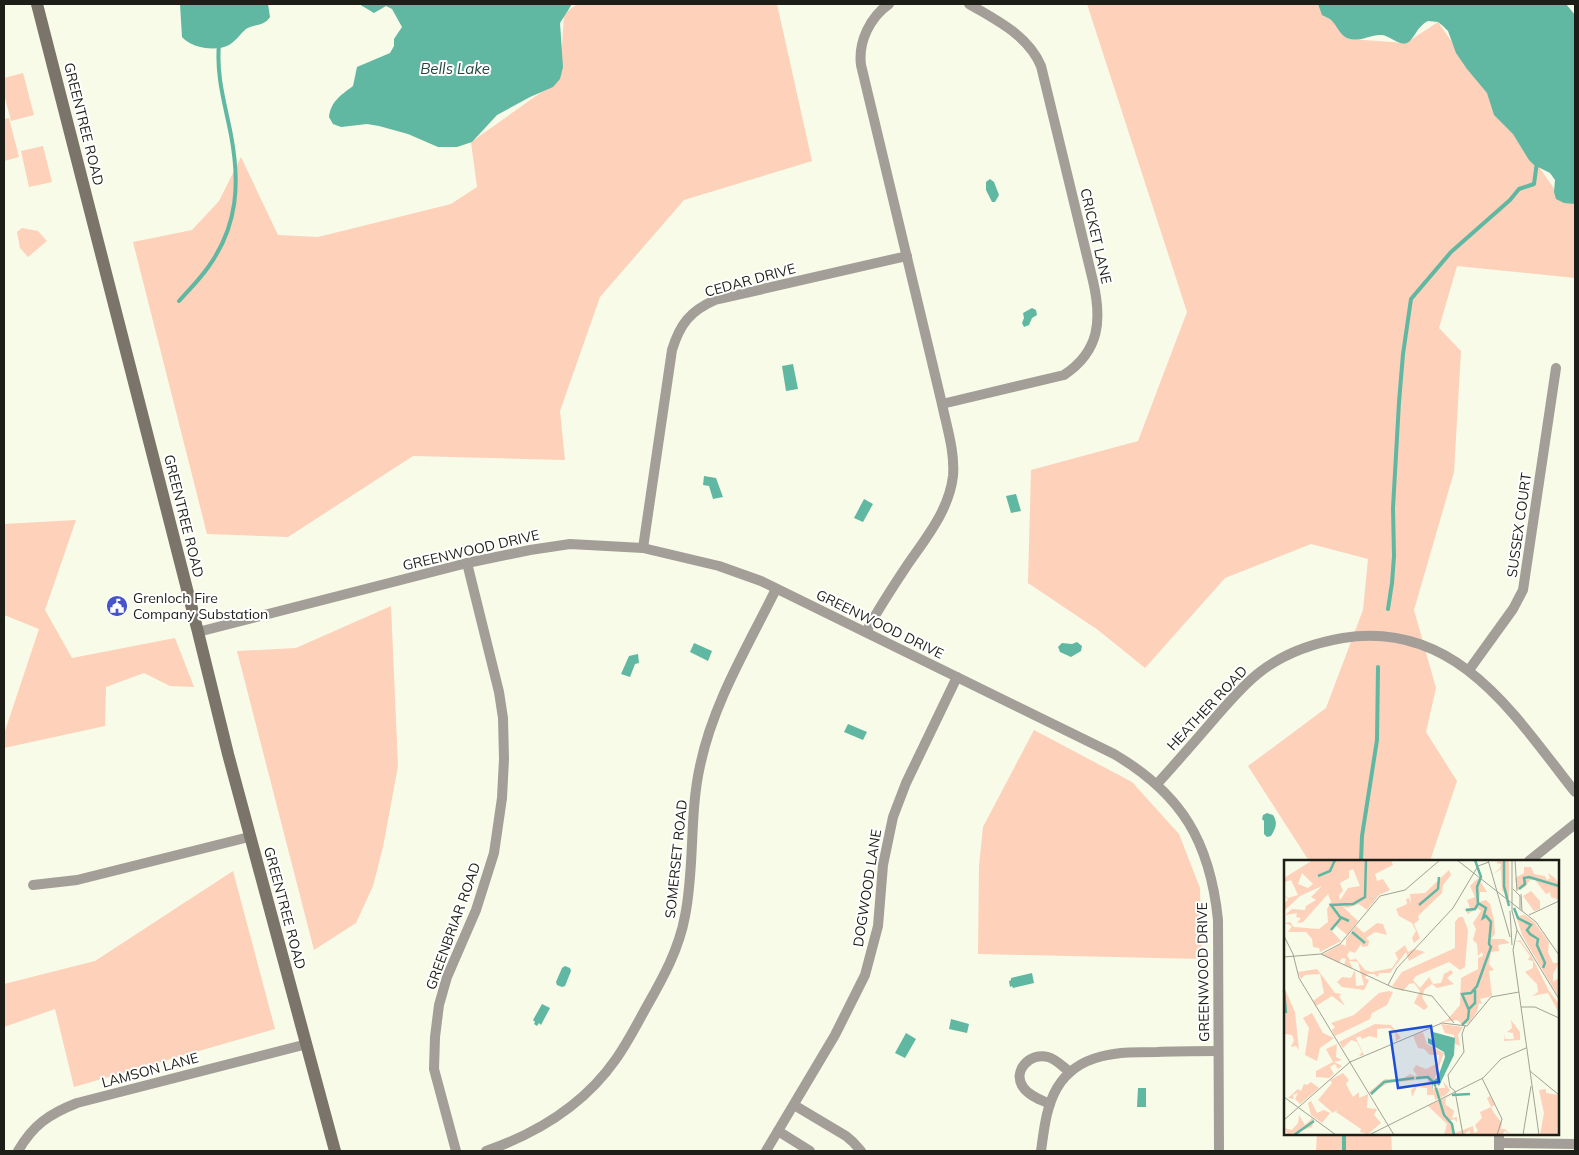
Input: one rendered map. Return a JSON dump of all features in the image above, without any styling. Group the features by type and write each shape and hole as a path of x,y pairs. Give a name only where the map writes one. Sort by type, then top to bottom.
{"street":[{"name":"GREENTREE ROAD","path":"37,4 249,837 335,1151"},
{"path":"866,632 887,595 936,522 948,498 953,476 953,462 942,404 868,101 860,57 862,42 869,28 880,11 889,4"},
{"name":"CRICKET LANE","path":"942,404 1064,375 1072,370 1086,355 1098,326 1095,291 1042,66 1032,48 1020,37 969,4"},
{"name":"CEDAR DRIVE","path":"643,548 670,359 675,342 685,321 699,308 715,300 907,256"},
{"name":"SUSSEX COURT","path":"1468,670 1512,609 1523,590 1556,368"},
{"name":"GREENWOOD DRIVE","path":"198,632 468,563 530,550 570,544 643,548 719,566 776,589 1114,754 1137,768 1157,784 1175,803 1191,827 1207,861 1215,890 1218,920 1219,1151"},
{"name":"GREENBRIAR ROAD","path":"456,1151 434,1068 436,1029 439,1005 447,977 476,910 494,853 502,798 504,759 503,718 499,692 468,563"},
{"name":"SOMERSET ROAD","path":"486,1151 523,1137 544,1126 564,1113 594,1087 623,1048 666,971 682,931 685,916 689,890 698,780 708,735 724,692 776,589"},
{"name":"HEATHER ROAD","path":"1157,784 1248,682 1272,664 1312,646 1337,639 1360,636 1397,639 1427,647 1451,658 1468,670 1503,700 1575,792"},
{"name":"DOGWOOD LANE","path":"766,1151 835,1035 865,976 878,926 883,866 893,817 910,775 957,677"},
{"path":"1530,860 1575,824"},
{"path":"32,885 77,880 249,837"},
{"name":"LAMSON LANE","path":"18,1151 26,1137 39,1123 56,1112 77,1103 307,1044"},
{"path":"1041,1151 1050,1104 1057,1088 1070,1072 1092,1058 1109,1053 1218,1051"},
{"path":"1050,1104 1034,1096 1023,1087 1020,1074 1022,1067 1032,1058 1046,1056 1054,1059 1070,1072"},
{"path":"794,1105 854,1142 860,1151"},
{"path":"778,1131 810,1151"},
{"path":"1499,1143 1575,1144"}],"shaded area":[{"path":"577,4 777,4 812,161 684,200 600,297 560,411 565,460 413,456 288,537 207,534 133,242 192,230 219,201 241,157 278,235 318,237 451,204 477,187 471,142 560,79 564,14"},
{"path":"1087,4 1317,4 1349,39 1406,43 1438,22 1555,190 1575,196 1575,278 1457,266 1439,328 1461,351 1454,472 1414,610 1436,688 1426,732 1457,781 1430,860 1308,860 1248,766 1326,708 1363,610 1368,559 1311,544 1225,578 1145,668 1098,630 1028,583 1031,470 1138,441 1187,312"},
{"path":"23,73 34,115 11,121 4,94 4,78"},
{"path":"9,118 19,157 4,161 4,119"},
{"path":"43,146 52,182 29,187 21,151"},
{"path":"22,228 38,231 47,241 28,257 20,248 17,232"},
{"path":"76,520 45,610 72,658 175,638 194,687 170,686 144,673 106,687 105,726 4,748 4,734 39,629 4,615 4,524"},
{"path":"391,606 398,766 383,847 373,886 356,923 314,950 237,651 296,648"},
{"path":"1034,730 1132,782 1179,834 1200,888 1202,959 978,954 979,866 983,827"},
{"path":"233,871 275,1029 74,1087 55,1009 4,1027 4,984 95,961"},
{"path":"1317,1135 1391,1135 1392,1151 1316,1151"}],"water":[{"path":"180,4 268,4 270,17 265,22 246,29 229,45 217,48 204,48 191,44 182,37"},
{"name":"Bells Lake","path":"359,4 572,4 560,23 563,67 560,79 553,87 497,115 472,142 457,147 438,147 408,134 379,126 367,124 341,127 333,124 329,117 334,103 353,86 357,67 390,53 394,46 394,39 402,27 392,9 386,6 374,13"},
{"path":"1318,4 1566,4 1575,15 1575,204 1564,203 1556,199 1554,192 1555,180 1550,173 1534,165 1529,160 1513,134 1494,115 1487,93 1456,53 1448,31 1438,22 1428,21 1424,23 1412,39 1404,44 1382,35 1356,40 1347,38 1340,33 1331,20 1322,15"},
{"path":"990,179 994,182 999,195 995,202 992,202 986,190 986,182"},
{"path":"1032,308 1036,310 1037,315 1032,318 1029,325 1024,327 1022,323 1023,313"},
{"path":"793,364 798,389 786,391 782,366"},
{"path":"704,476 716,478 723,497 713,499 709,486 703,485"},
{"path":"1016,494 1021,511 1011,513 1006,496"},
{"path":"864,499 873,504 863,522 854,518"},
{"path":"1077,642 1082,646 1081,651 1071,657 1060,652 1058,647 1062,643 1072,644"},
{"path":"694,643 712,651 708,661 690,652"},
{"path":"638,654 639,663 635,664 630,677 621,674 629,656"},
{"path":"848,724 867,732 863,740 844,732"},
{"path":"1267,813 1273,815 1276,823 1271,836 1267,837 1264,834 1264,821 1262,819 1263,815"},
{"path":"565,966 570,968 571,971 565,986 562,987 557,985 556,982 562,968"},
{"path":"1032,973 1034,983 1010,987 1009,981 1011,978"},
{"path":"542,1004 550,1008 541,1025 539,1023 537,1026 533,1020"},
{"path":"951,1019 969,1024 967,1033 949,1029"},
{"path":"906,1033 916,1039 905,1058 895,1053"},
{"path":"1138,1088 1146,1088 1146,1107 1137,1107"}],"waterway":[{"path":"179,301 202,275 219,251 226,235 234,203 236,187 234,153 220,79 219,44"},
{"path":"1388,609 1394,556 1393,508 1399,402 1403,354 1411,299 1451,252 1510,200 1519,189 1534,184 1537,162"},
{"path":"1361,860 1362,836 1377,740 1378,667"},
{"path":"1344,1135 1344,1151"}],"place":[{"name":"Grenloch Fire Company Substation","path":"117,606"}]}
